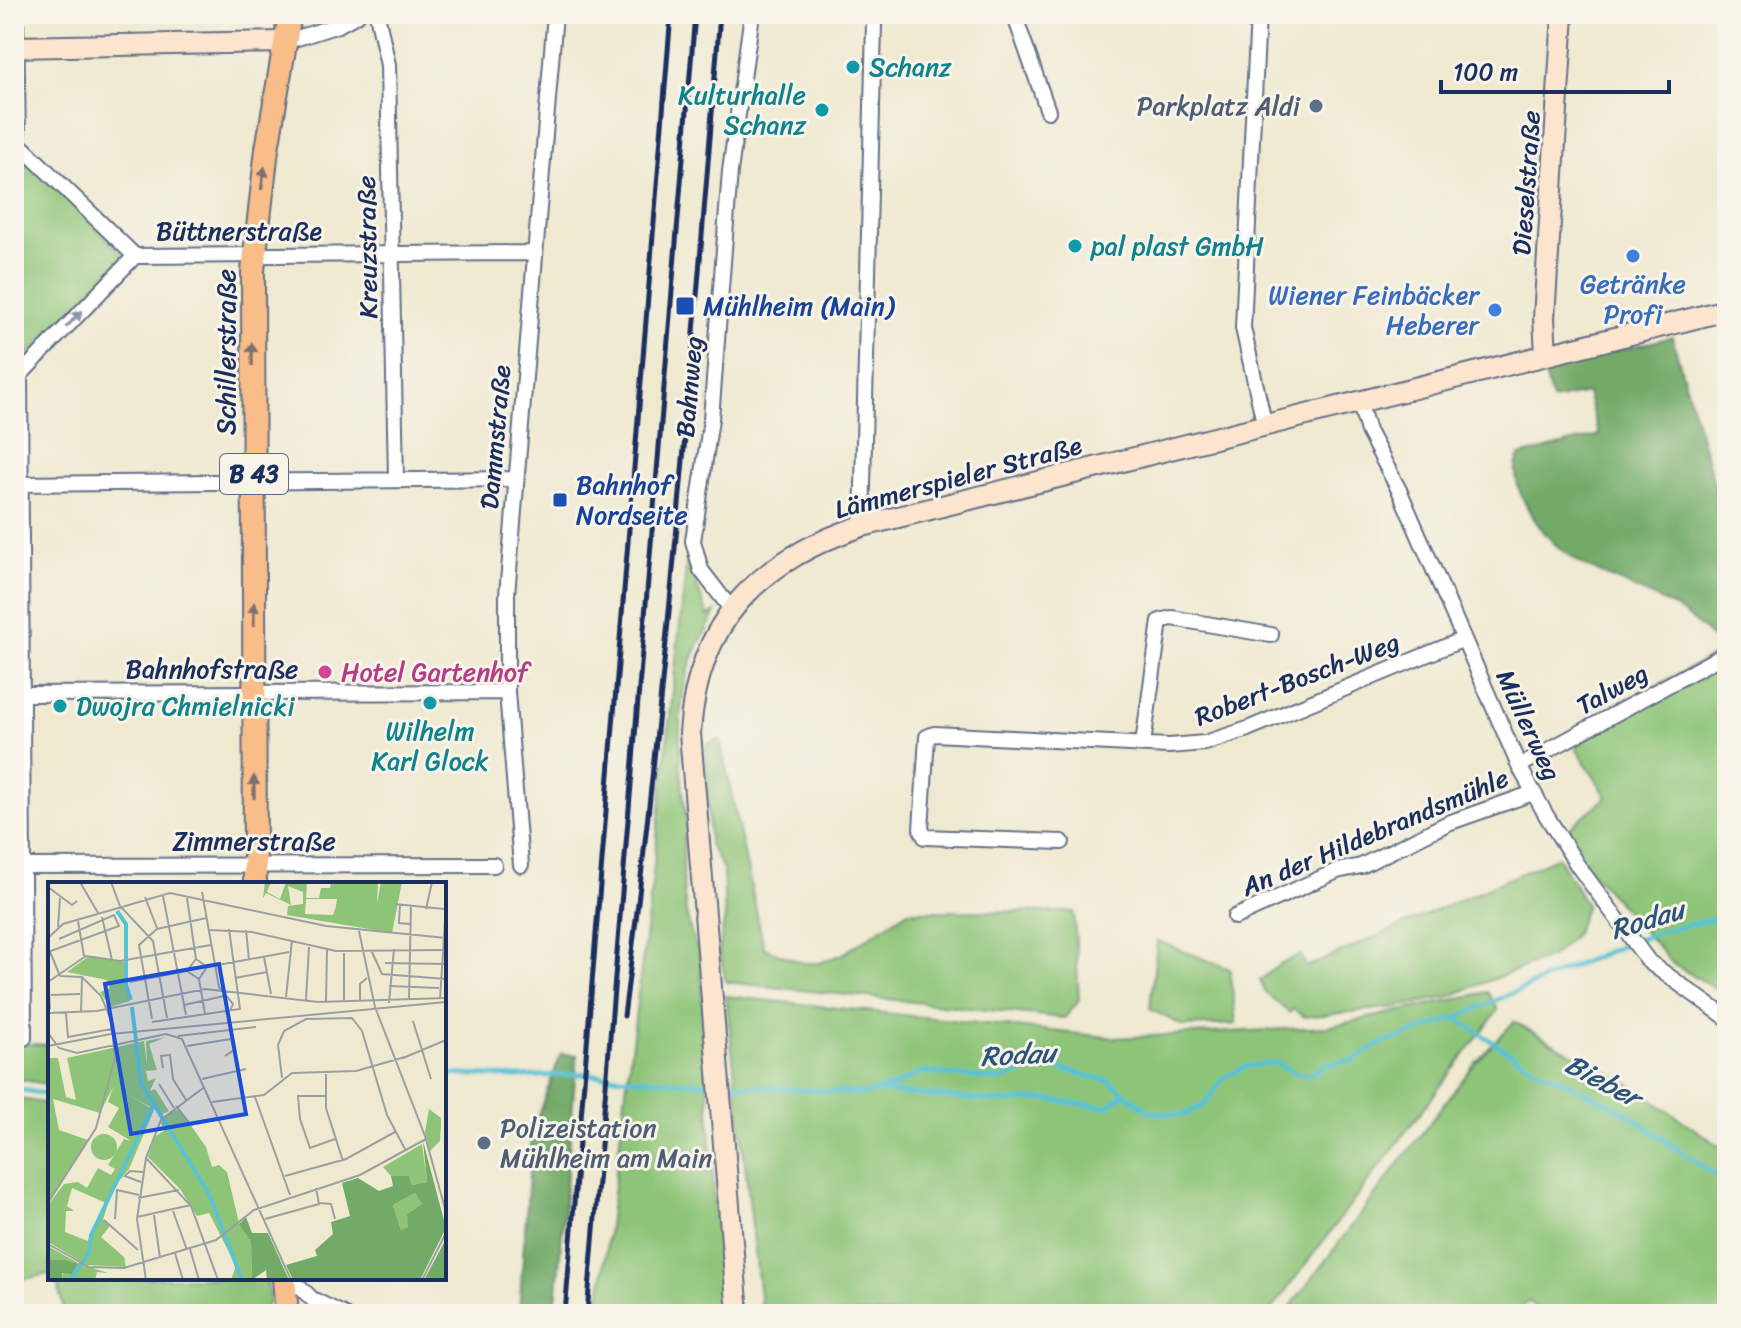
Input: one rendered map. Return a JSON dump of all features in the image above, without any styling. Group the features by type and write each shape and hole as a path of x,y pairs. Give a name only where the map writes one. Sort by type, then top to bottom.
{"main road":[{"name":"Schillerstraße","path":"254,692 254,255 290,14"},
{"name":"Dieselstraße","path":"1546,355 1544,318 1563,14"},
{"path":"15,47 285,42"},
{"name":"Lämmerspieler Straße","path":"738,1314 690,733 701,667 719,627 731,609 760,579 796,554 862,526 1727,310"},
{"name":"B 43","path":"254,692 254,874"},
{"path":"284,1280 287,1314"}],"street":[{"path":"16,14 16,144 135,256 17,373 19,866 24,1038"},
{"path":"285,42 338,25 358,14"},
{"name":"Kreuzstraße","path":"377,14 388,65 396,480"},
{"name":"Dammstraße","path":"521,865 507,692 507,595 555,14"},
{"name":"Bahnweg","path":"731,609 701,570 693,541 709,438 730,171 752,14"},
{"path":"862,526 874,23 877,14"},
{"path":"1014,14 1048,111"},
{"path":"1258,14 1243,328 1265,427"},
{"name":"Büttnerstraße","path":"135,256 534,253"},
{"name":"Müllerweg","path":"1359,401 1368,431 1400,492 1533,793 1578,866 1649,962 1727,1018"},
{"path":"17,484 515,479"},
{"name":"Robert-Bosch-Weg","path":"1143,744 1160,621 1172,618 1271,635"},
{"name":"Robert-Bosch-Weg","path":"1062,842 925,837 921,829 927,737 934,734 1191,745 1220,739 1464,639"},
{"name":"Talweg","path":"1519,766 1727,653"},
{"name":"Bahnhofstraße","path":"18,694 507,692"},
{"name":"An der Hildebrandsmühle","path":"1235,917 1337,871 1361,866 1448,823 1533,793"},
{"name":"Zimmerstraße","path":"19,866 254,874 494,865"},
{"path":"293,1280 312,1299 343,1314"}],"green space":[{"path":"18,150 124,256 19,364 14,359 14,154"},
{"path":"1672,337 1727,529 1727,648 1723,650 1677,609 1589,568 1553,542 1536,522 1522,497 1516,476 1520,456 1599,435 1587,393 1552,400 1543,369"},
{"path":"687,559 708,616 716,612 695,651 686,678 680,746 688,837 684,839 684,898 689,927 700,954 721,1314 598,1314 652,883"},
{"path":"1727,648 1727,994 1674,965 1559,836 1607,797 1567,734"},
{"path":"720,740 764,948 803,963 820,963 843,954 908,911 1074,912 1079,1001 1064,1018 726,982 719,952 725,917 723,869 709,844 706,743"},
{"path":"1558,857 1586,905 1575,934 1553,956 1447,997 1396,1007 1305,1017 1293,1009 1289,1013 1265,992 1260,980 1280,964 1301,955 1307,967"},
{"path":"1157,941 1230,969 1236,1024 1183,1026 1150,1009"},
{"path":"1488,992 1498,1010 1268,1314 762,1314 726,996 1116,1038 1327,1027"},
{"path":"1514,1022 1632,1086 1727,1151 1727,1314 1544,1314 1528,1301 1522,1308 1530,1314 1285,1314 1476,1062"},
{"path":"14,1043 48,1045 48,1085 14,1078"},
{"path":"561,1054 577,1055 555,1314 519,1314 532,1132"},
{"path":"14,1098 48,1104 48,1274 14,1281"},
{"path":"56,1280 267,1280 270,1301 261,1314 65,1314"}],"waterway":[{"name":"Rodau","path":"725,1084 864,1094 892,1087 922,1072 1001,1080 1029,1070 1054,1067 1109,1081 1150,1112 1184,1115 1204,1105 1223,1078 1247,1066 1276,1063 1294,1073 1311,1075 1326,1064 1353,1061 1378,1045 1456,1018 1611,950 1659,932 1727,916"},
{"name":"Bieber","path":"1456,1018 1524,1062 1625,1112 1727,1184"},
{"name":"Rodau","path":"446,1074 519,1077 581,1074 715,1084"},
{"name":"Rodau","path":"14,1088 48,1095"},
{"path":"883,1092 1008,1102 1042,1099 1107,1107 1124,1094"}],"railway":[{"path":"565,1314 671,14"},
{"path":"587,1314 695,14"},
{"path":"624,1016 666,641 720,14"}],"place":[{"name":"Schanz","path":"853,67"},
{"name":"Parkplatz Aldi","path":"1316,106"},
{"name":"Kulturhalle Schanz","path":"822,110"},
{"name":"pal plast GmbH","path":"1075,246"},
{"name":"Getränke Profi","path":"1633,256"},
{"name":"Mühlheim (Main)","path":"685,306"},
{"name":"Wiener Feinbäcker Heberer","path":"1495,310"},
{"name":"Bahnhof Nordseite","path":"560,500"},
{"name":"Hotel Gartenhof","path":"325,672"},
{"name":"Wilhelm Karl Glock","path":"430,703"},
{"name":"Dwojra Chmielnicki","path":"60,706"},
{"name":"Polizeistation Mühlheim am Main","path":"484,1143"}]}
